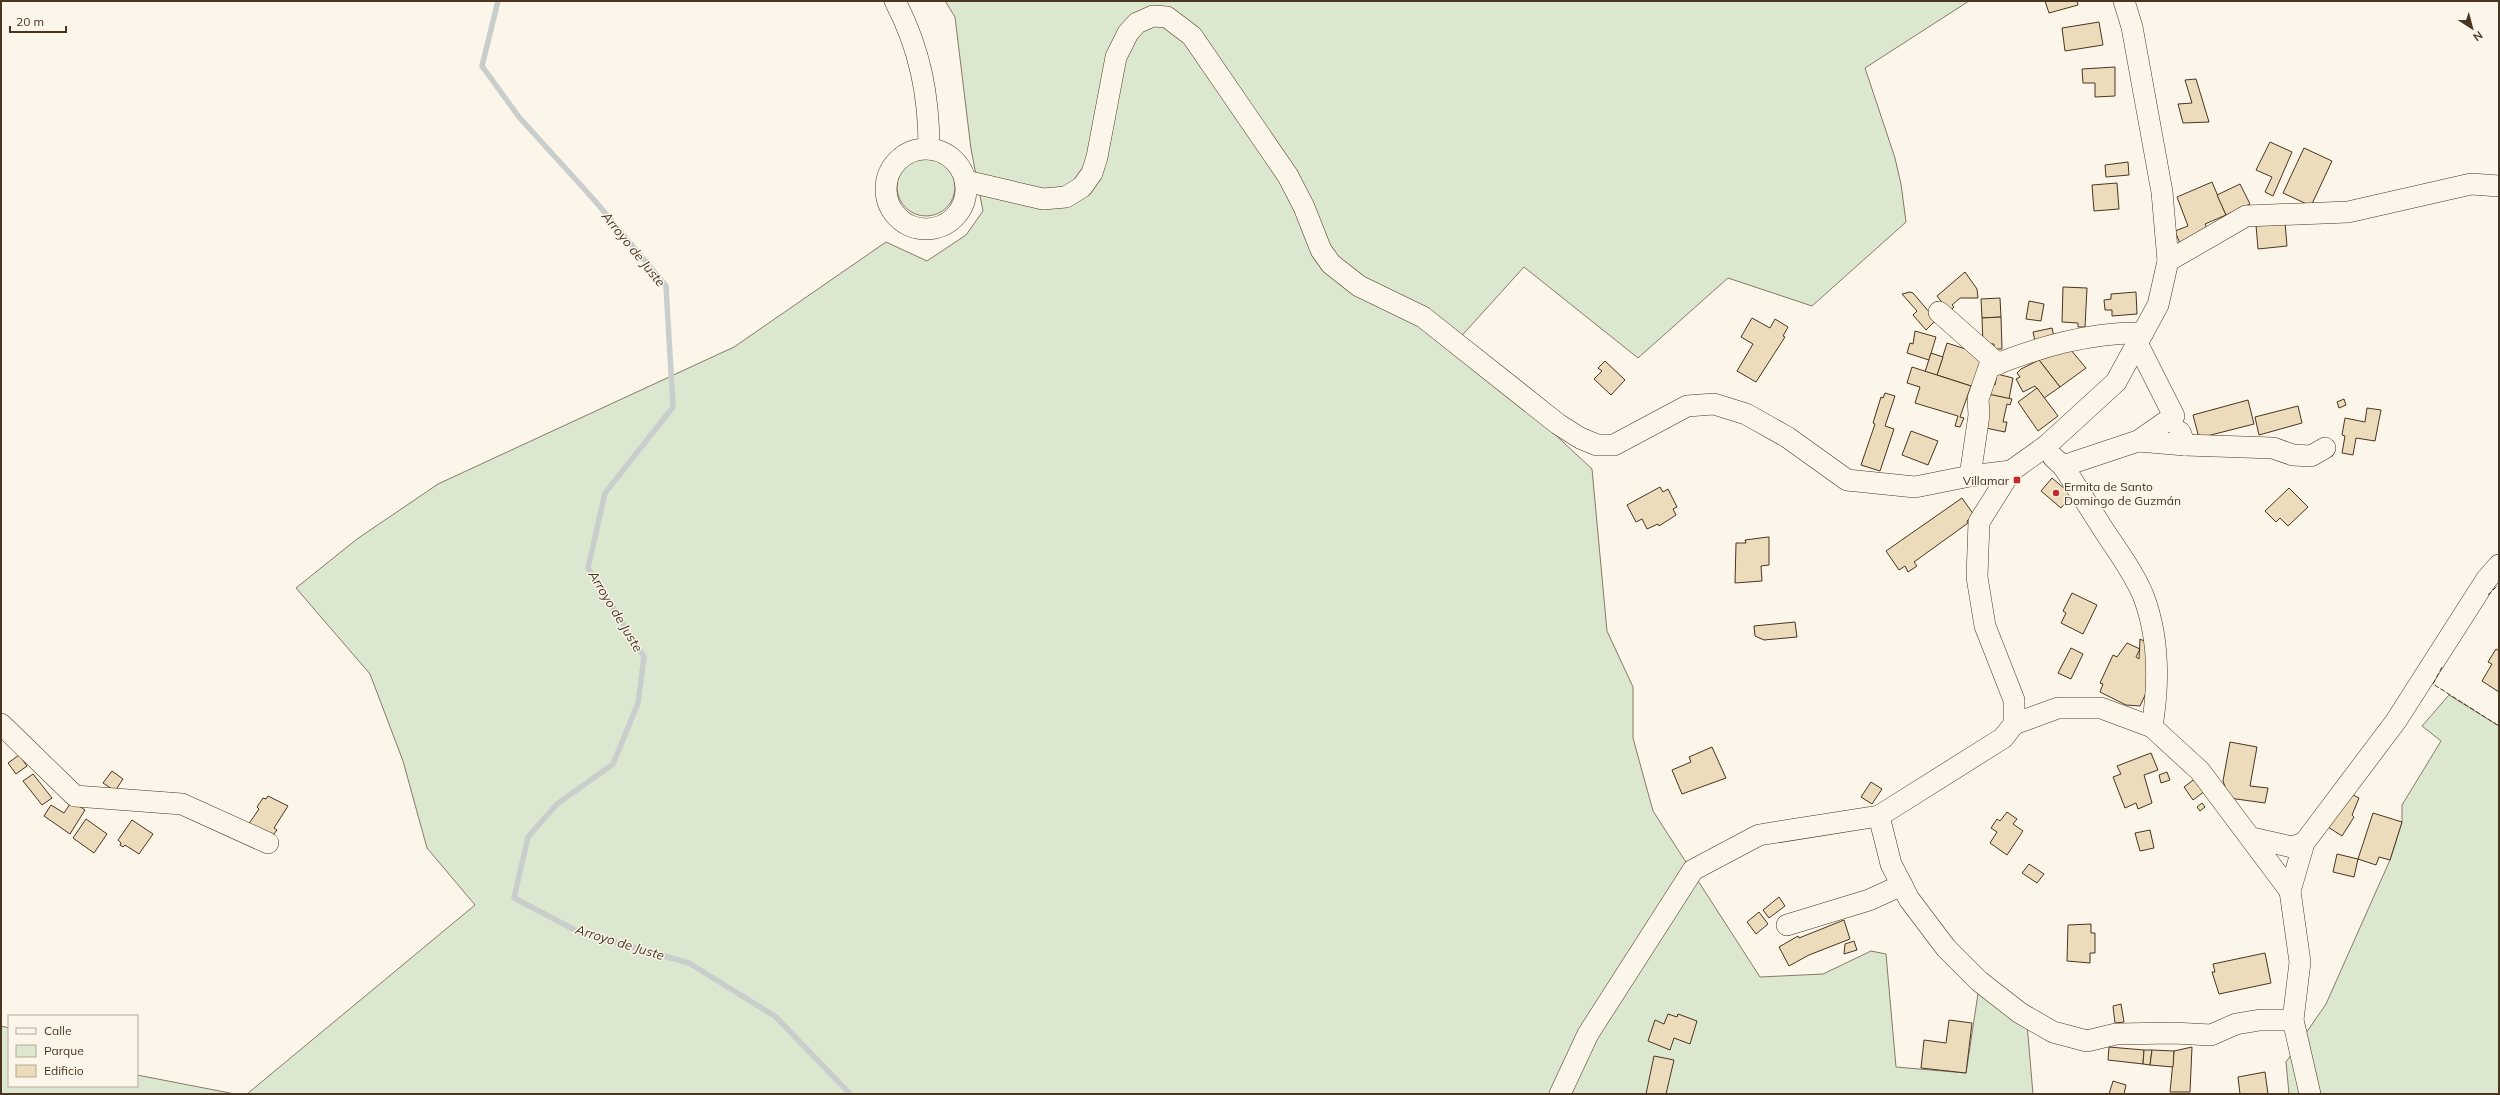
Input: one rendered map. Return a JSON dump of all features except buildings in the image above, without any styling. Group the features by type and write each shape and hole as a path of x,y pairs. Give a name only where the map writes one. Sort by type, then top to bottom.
{"street":[{"path":"895,1 909,31 921,65 928,102 929,149"},
{"path":"2014,724 2014,700 1985,626 1977,577 1979,522 2011,471 2046,446 2116,382 2158,305 2168,262 2162,192 2132,27 2124,1"},
{"path":"966,181 1043,199 1066,197 1082,187 1092,173 1097,157 1116,57 1128,33 1137,23 1153,16 1168,17 1192,36 1288,176 1304,207 1321,250 1331,264 1359,286 1423,317 1558,424 1580,438 1597,445 1614,445 1687,406 1714,404 1746,414 1773,429 1847,480 1915,487 1970,476 2011,471"},
{"path":"919,148 936,149 952,157 961,168 966,181 966,195 959,212 946,224 922,229 905,224 892,211 885,192 888,172 903,155 919,148"},
{"path":"2168,262 2246,216 2348,212 2471,184 2497,181"},
{"path":"1939,312 1998,364"},
{"path":"1970,476 1979,415 1978,399 1989,367 2055,343 2126,333 2140,338 2185,445"},
{"path":"2063,466 2138,441 2174,416"},
{"path":"2138,441 2185,445 2273,448 2293,455 2311,456 2325,448"},
{"path":"2046,446 2056,461 2063,466 2124,561 2143,595 2152,627 2157,660 2156,705 2152,727"},
{"path":"2310,1094 2293,1020 2300,962 2290,891 2304,843 2396,721 2486,580 2499,565"},
{"path":"1560,1094 1588,1034 1670,903 1693,870 1760,835 1879,816 2003,738 2014,724 2058,708 2101,708 2152,727 2200,771 2252,838 2290,891"},
{"path":"1,724 75,796 182,804 268,843"},
{"path":"1879,816 1891,864 1909,899 1946,948 1979,981 2020,1013 2052,1032 2087,1041 2116,1034 2172,1033 2211,1035 2236,1024 2260,1020 2293,1020"},
{"path":"2252,838 2292,847 2304,843"},
{"path":"1787,925 1868,900 1902,885"}],"green space":[{"path":"945,1 1969,1 1865,68 1895,158 1901,184 1906,222 1812,306 1728,278 1638,358 1524,267 1456,342 1592,469 1607,631 1633,687 1633,738 1653,811 1760,977 1823,974 1871,951 1886,954 1896,1067 1966,1073 1979,987 2027,1024 2033,1094 247,1094 475,905 427,848 403,761 370,674 296,588 357,539 438,484 734,347 886,242 927,261 966,235 983,211 971,149 955,17"},
{"path":"920,158 932,158 947,166 955,181 955,193 947,208 932,216 920,216 905,208 897,193 897,181 905,166"},
{"path":"2449,695 2499,726 2499,1094 2289,1094 2286,1062 2326,1004 2390,860 2402,822 2402,805 2441,741 2422,726"},
{"path":"1,1026 8,1028 8,1087 138,1087 138,1075 235,1094 1,1094"}],"waterway":[{"name":"Arroyo de Juste","path":"498,1 482,66 519,117 596,202 666,286 673,407 605,493 588,568 644,657 638,703 613,764 557,804 528,837 514,898 577,931 689,963 776,1017 850,1094"}],"fence":[{"path":"2488,595 2499,584"},
{"path":"2442,667 2433,684 2499,726"}],"place":[{"name":"Villamar","path":"2017,480"},
{"name":"Ermita de Santo Domingo de Guzmán","path":"2056,493"}]}
